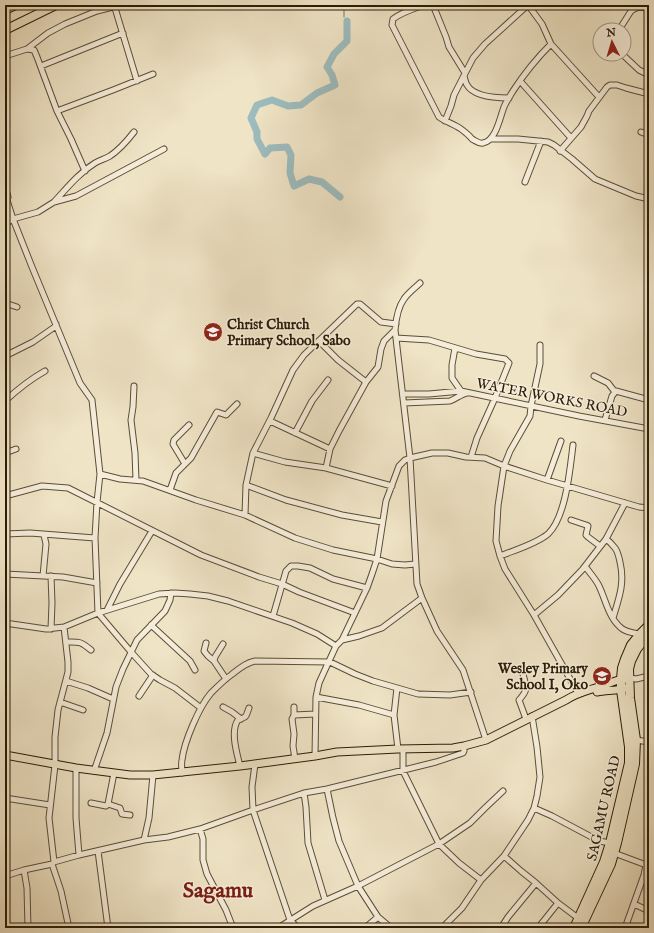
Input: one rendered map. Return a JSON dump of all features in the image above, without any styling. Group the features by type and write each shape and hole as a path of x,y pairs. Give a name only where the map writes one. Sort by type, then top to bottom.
{"highway":[{"path":"5,20 36,5"},
{"path":"5,30 56,5"},
{"name":"SAGAMU ROAD","path":"574,928 604,862 629,763 630,756 620,679 625,659 631,645 649,625"},
{"name":"SAGAMU ROAD","path":"581,928 607,873 614,853 636,764 636,740 630,698 632,681 629,668 634,654 649,634"}],"main road":[{"path":"5,755 94,771 153,776 295,759 337,752 440,749 464,746 486,740 566,700 572,695 604,686 620,679 632,681"},
{"path":"566,700 571,700 605,690 621,690 632,681"}],"street":[{"path":"424,5 408,10 397,16 394,19 392,26 437,114 445,121 460,128 476,142 487,142 491,138 500,121 504,106 509,98 540,55 551,44"},
{"path":"433,5 449,46 465,75 466,84 470,89 476,93 492,97 509,98"},
{"path":"445,121 454,95 475,55 528,5 542,24 551,44 599,97"},
{"path":"5,56 27,49 48,33 65,24 113,6 116,8 137,81"},
{"path":"624,22 634,8 649,8"},
{"path":"41,66 123,33"},
{"path":"27,49 34,50 57,111 85,171"},
{"path":"630,62 639,70 649,75"},
{"path":"57,111 153,74"},
{"path":"520,81 571,138"},
{"path":"560,151 581,127 589,110 607,87 614,85 649,94"},
{"path":"5,224 13,219 38,212 54,202 72,182 96,162 109,157 128,140 134,132"},
{"path":"641,132 649,135"},
{"path":"491,138 548,142 572,159 595,179 636,196 645,198 649,197"},
{"path":"525,182 541,141"},
{"path":"54,202 76,196 164,149"},
{"path":"5,186 13,219"},
{"path":"5,194 13,219 80,383 92,400 100,474 95,538 98,613 131,652 154,675 176,688 201,708"},
{"path":"420,283 404,298 399,306 395,327 410,458 417,584 437,631 463,670 486,740"},
{"path":"5,303 17,307"},
{"path":"245,515 246,485 253,453 293,370 304,355 357,304 360,304 381,322 395,327"},
{"path":"5,356 33,342 56,326"},
{"path":"326,468 330,449 366,382 378,367 384,341 395,327"},
{"path":"396,338 429,340 476,354 505,359 508,361 509,365 477,438 471,457"},
{"path":"319,341 338,360 366,382"},
{"path":"540,345 540,364 530,416 510,451 504,466 498,506 496,541 505,570 534,615 578,693"},
{"path":"455,348 452,365 452,378 461,391"},
{"path":"5,401 32,378 45,371"},
{"path":"594,376 608,383 615,392 616,391 649,400"},
{"path":"294,433 312,401 328,380"},
{"path":"134,386 131,420 135,453 136,480"},
{"path":"403,394 429,394 461,391 468,392"},
{"name":"WATER WORKS ROAD","path":"404,403 450,401 468,392 649,429"},
{"path":"605,420 612,396 615,392"},
{"path":"170,490 176,473 191,458 217,412 226,415 237,404"},
{"path":"270,420 294,433 330,449"},
{"path":"185,464 173,444 174,440 189,425"},
{"path":"547,480 561,441"},
{"path":"500,556 532,543 547,534 553,527 563,507 573,445"},
{"path":"5,453 16,449"},
{"path":"253,453 285,462 326,468 392,486"},
{"path":"315,756 316,697 320,683 336,646 342,640 367,588 377,559 386,501 399,466 404,460 432,453 448,453 466,457 485,458 547,480 639,507 649,508"},
{"path":"100,474 120,479 143,481 196,500 245,515 295,538 332,550 377,559 392,564 415,564"},
{"path":"246,485 286,500 342,515 382,522"},
{"path":"5,496 42,486 68,488 201,555 282,584 355,613"},
{"path":"534,615 558,596 584,566 606,538 626,503"},
{"path":"571,520 588,526 586,535 600,546"},
{"path":"107,610 120,584 152,531"},
{"path":"5,534 30,533 95,538"},
{"path":"43,576 46,544 44,534"},
{"path":"606,538 614,547 618,555 622,572 622,585 613,618"},
{"path":"274,616 286,571 291,566 310,568 333,579 367,588"},
{"path":"584,566 592,574 598,584 613,618 619,626 623,629 640,634"},
{"path":"5,574 63,577 97,583"},
{"path":"51,576 51,629"},
{"path":"94,771 107,733 116,687 123,669 137,640 165,610 170,600 171,593"},
{"path":"5,623 46,629 64,627 98,613 159,594 190,594 208,596 228,601 274,616 317,634 336,646"},
{"path":"342,640 382,628 422,598"},
{"path":"151,625 190,661 195,670"},
{"path":"64,627 68,672 58,710 55,737 55,764 49,818 53,863 69,928"},
{"path":"66,642 83,643 91,650"},
{"path":"206,643 204,651 214,661 226,679"},
{"path":"214,661 222,644"},
{"path":"182,773 184,749 201,708 211,694 226,679 244,664 249,662 330,662 355,674 423,695 450,695 471,692"},
{"path":"442,928 462,908 481,880 504,856 528,820 534,808 540,777 537,747 529,718 519,700 526,690 523,674"},
{"path":"139,696 154,675"},
{"path":"632,681 649,676"},
{"path":"66,681 88,688 113,699"},
{"path":"398,688 394,715 403,771 439,844 459,863 481,880"},
{"path":"316,697 359,705 394,715"},
{"path":"60,702 83,710"},
{"path":"223,706 241,719"},
{"path":"294,707 294,715 292,719 295,759"},
{"path":"240,766 236,749 235,724 238,720 245,717 249,708"},
{"path":"294,715 315,714"},
{"path":"636,740 649,742"},
{"path":"5,876 98,850 200,830 253,810 304,794 436,762 463,753 464,746"},
{"path":"255,764 252,787 253,810 290,920 298,928"},
{"path":"76,768 76,818 79,855"},
{"path":"108,804 114,773"},
{"path":"144,840 149,818 153,776"},
{"path":"327,789 333,818 340,841 358,886 378,917 391,928"},
{"path":"278,928 313,906 358,886 439,844 470,823 503,792"},
{"path":"304,794 308,842 325,900"},
{"path":"5,798 50,805"},
{"path":"91,803 106,806 108,804 120,808 122,814 130,815"},
{"path":"534,808 599,841 610,843"},
{"path":"200,830 203,839 203,860 207,874 226,910 233,928"},
{"path":"98,850 108,928"},
{"path":"614,853 647,866 625,928"},
{"path":"504,856 558,903 578,918"},
{"path":"24,870 27,888 28,928"},
{"path":"501,928 508,917 536,883"},
{"path":"538,928 558,903"},
{"path":"634,904 649,911"},
{"path":"365,928 378,917"}],"waterway":[{"path":"344,5 344,17"},
{"path":"340,197 322,182 309,179 294,186 290,173 291,155 287,147 270,148 265,154 257,139 257,132 251,118 257,105 272,100 288,106 301,105 317,93 335,85 332,75 327,67 334,54 347,41 347,21"}],"place":[{"name":"Christ Church Primary School, Sabo","path":"213,332"},
{"name":"Wesley Primary School I, Oko","path":"602,676"}],"district":[{"name":"Sagamu","path":"218,889"}]}
